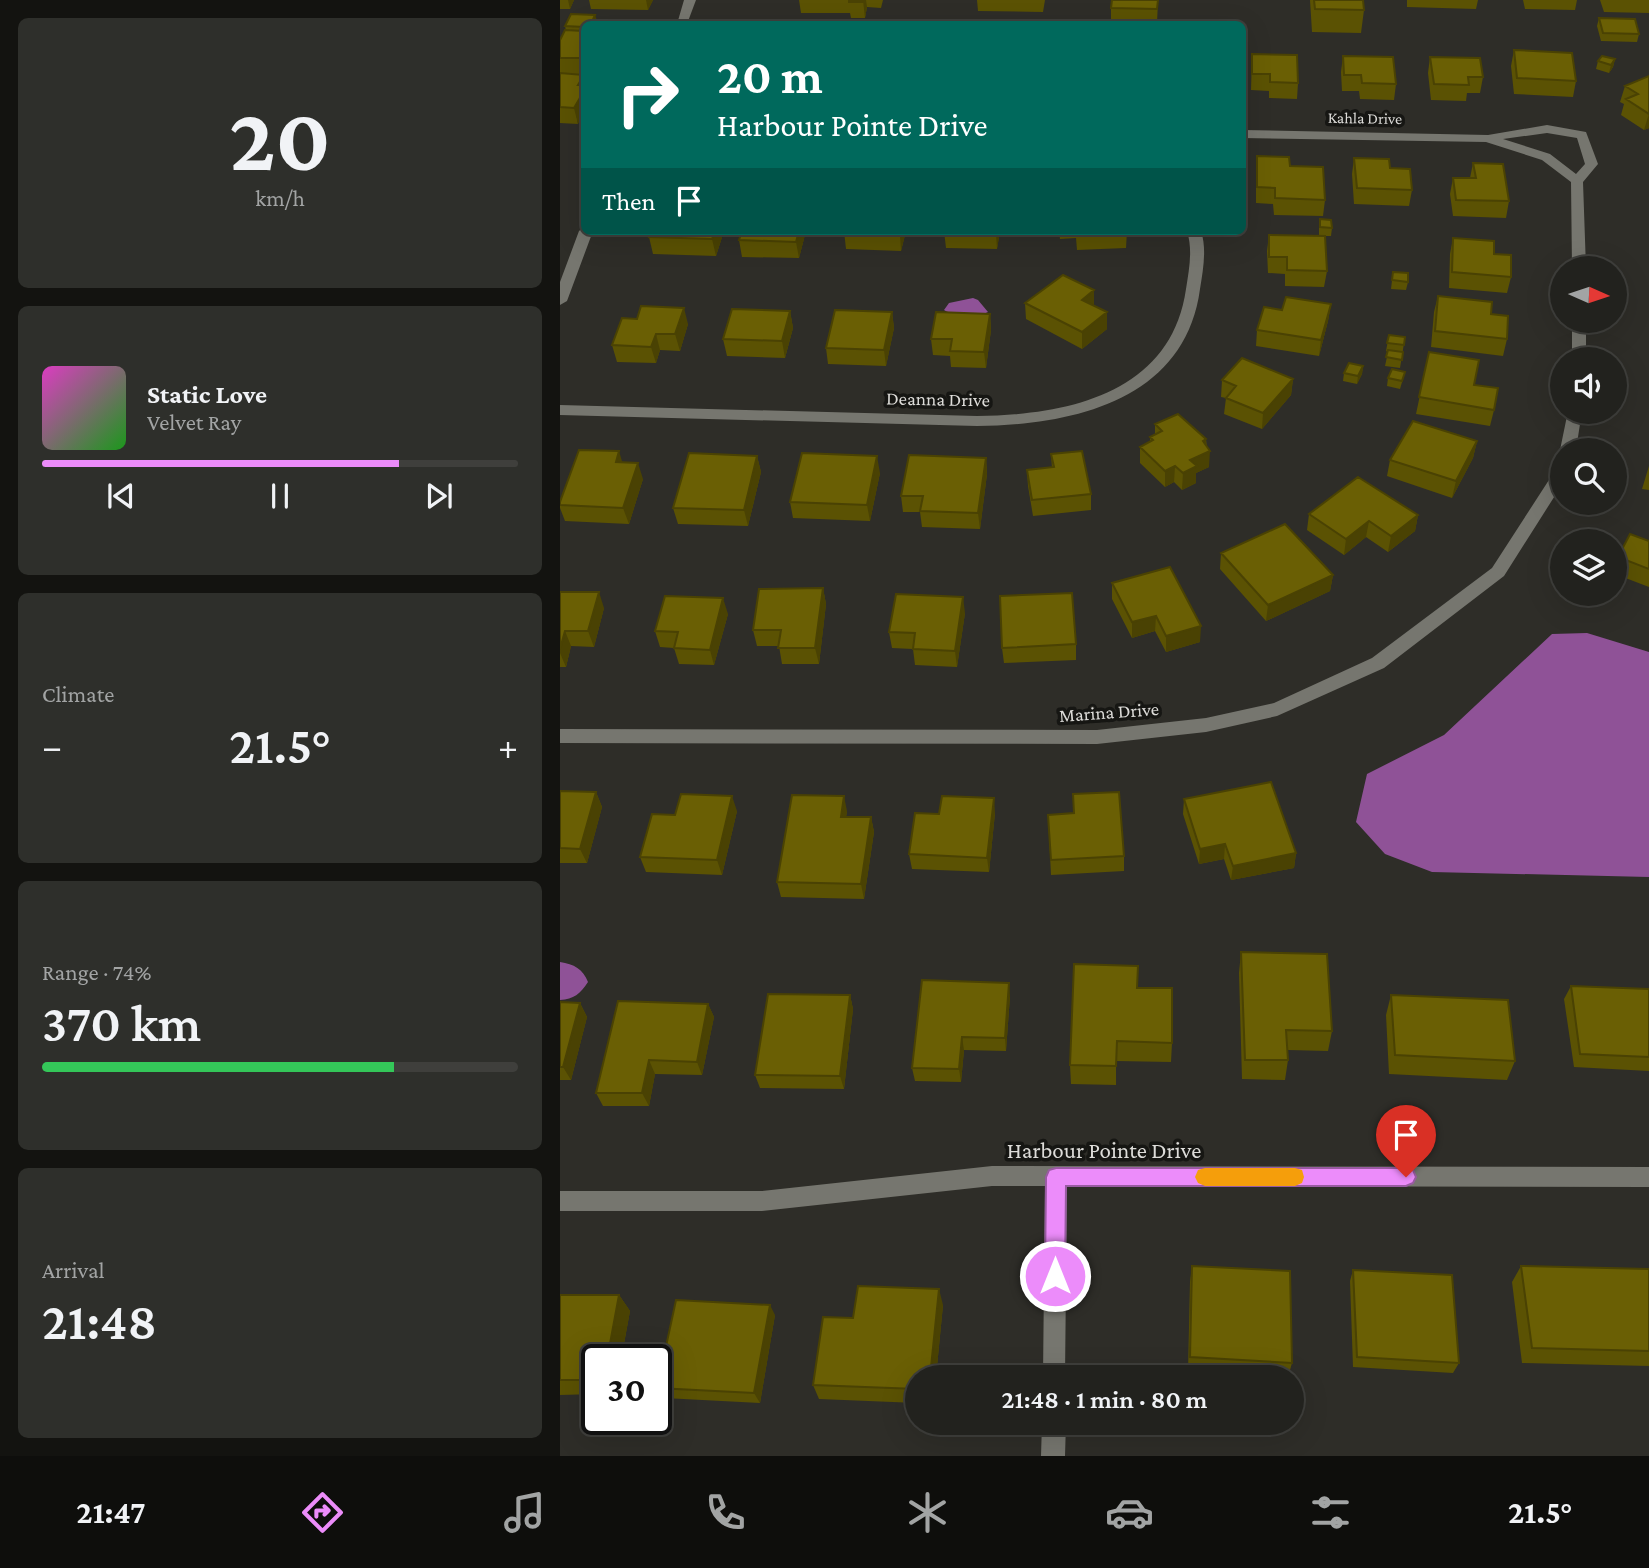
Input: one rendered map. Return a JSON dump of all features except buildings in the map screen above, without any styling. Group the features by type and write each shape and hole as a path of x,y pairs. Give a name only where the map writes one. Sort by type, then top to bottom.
{"street":[{"path":"683,21 690,0"},
{"name":"Kahla Drive","path":"1246,134 1487,138 1547,129 1581,135 1592,164 1577,181 1546,157 1487,138"},
{"path":"1577,181 1579,256"},
{"path":"560,301 585,235"},
{"name":"Deanna Drive","path":"560,410 977,419 1027,419 1066,413 1132,386 1159,365 1176,344 1190,316 1198,243 1195,235"},
{"name":"Marina Drive","path":"560,736 1097,737 1206,725 1277,709 1378,663 1498,572 1550,490"},
{"name":"Harbour Pointe Drive","path":"560,1201 762,1200 992,1176 1649,1177"},
{"path":"1054,1365 1056,1177"},
{"path":"1054,1435 1054,1456"}],"shaded area":[{"path":"973,298 988,312 966,315 944,310 949,303"},
{"path":"1587,633 1649,652 1649,877 1432,872 1385,854 1356,822 1367,774 1444,735 1552,634"},
{"path":"560,962 577,968 588,982 576,995 560,1000"}],"slow traffic":[{"path":"1205,1177 1295,1177"}],"route":[{"path":"1055,1276 1056,1177 1406,1177"}]}
